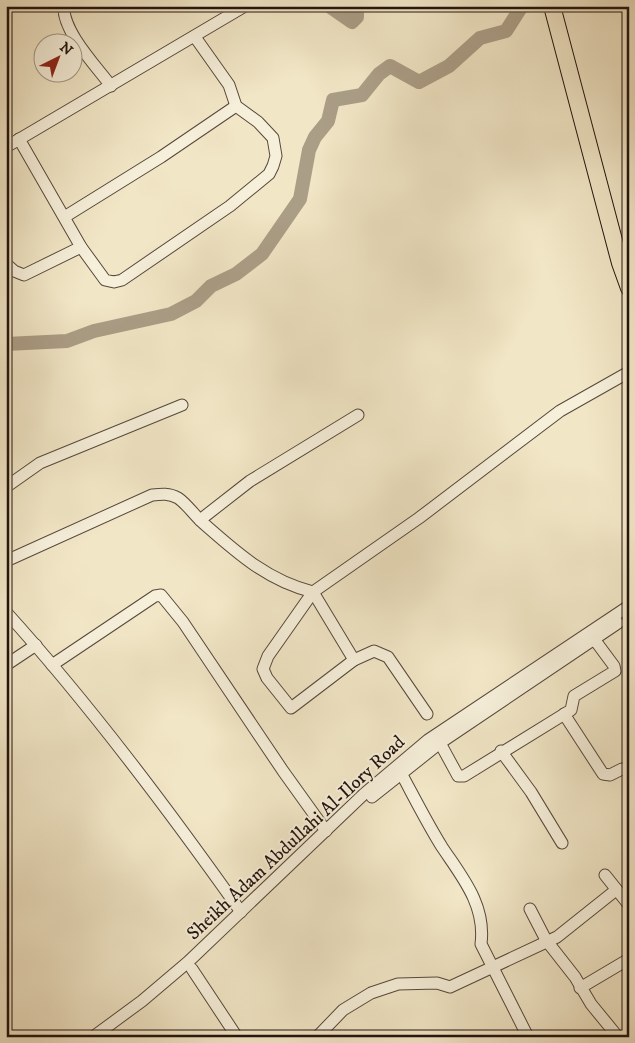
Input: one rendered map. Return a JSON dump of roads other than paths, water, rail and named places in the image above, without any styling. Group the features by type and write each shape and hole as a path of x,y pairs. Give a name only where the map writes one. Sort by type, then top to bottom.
{"highway":[{"path":"554,7 629,269"},
{"path":"554,7 620,263 629,288"}],"street":[{"path":"64,6 66,21 111,86"},
{"path":"6,147 195,37 244,6"},
{"path":"19,139 66,216 81,247 105,280 114,282 122,280 230,206 269,174 276,156 273,138 258,122 236,106 229,85 195,37"},
{"path":"66,216 161,157 236,106"},
{"path":"6,264 14,271 24,275 81,247"},
{"path":"427,714 388,657 374,651 354,660 291,708 267,678 263,669 268,656 313,592 419,518 560,411 629,372"},
{"path":"6,487 40,464 182,405"},
{"path":"200,520 250,481 358,415"},
{"path":"6,561 152,495 169,494 179,499 200,520 262,572 290,586 313,592 354,660"},
{"path":"52,665 155,596 161,595 183,622 283,772 326,831"},
{"name":"Sheikh Adam Abdullahi Al-Ilory Road","path":"93,1037 142,1001 188,962 364,794 428,740 629,606"},
{"path":"6,612 36,645 178,823 241,912"},
{"name":"Sheikh Adam Abdullahi Al-Ilory Road","path":"105,1037 192,969 330,835 401,773 440,743 629,615"},
{"path":"440,743 458,776 464,776 501,751 571,710 574,696 615,671 614,666 594,640"},
{"path":"6,665 36,645"},
{"path":"564,714 603,774 610,775 622,769 629,770"},
{"path":"501,751 531,792 562,843"},
{"path":"401,773 443,847 464,876 481,918 482,944 528,1037"},
{"path":"605,876 629,905"},
{"path":"317,1037 343,1010 371,992 398,984 437,983 450,987 491,965 557,936 616,890"},
{"path":"530,909 546,940 575,976 580,988 618,1037"},
{"path":"580,988 629,959"},
{"path":"192,969 237,1037"}],"waterway":[{"path":"329,6 352,22 357,17 357,8 361,6"},
{"path":"6,344 67,341 94,331 171,314 196,301 211,286 236,274 262,254 300,199 309,150 315,137 328,121 333,100 362,95 379,74 390,66 419,82 449,66 480,38 506,31 522,6"}]}
